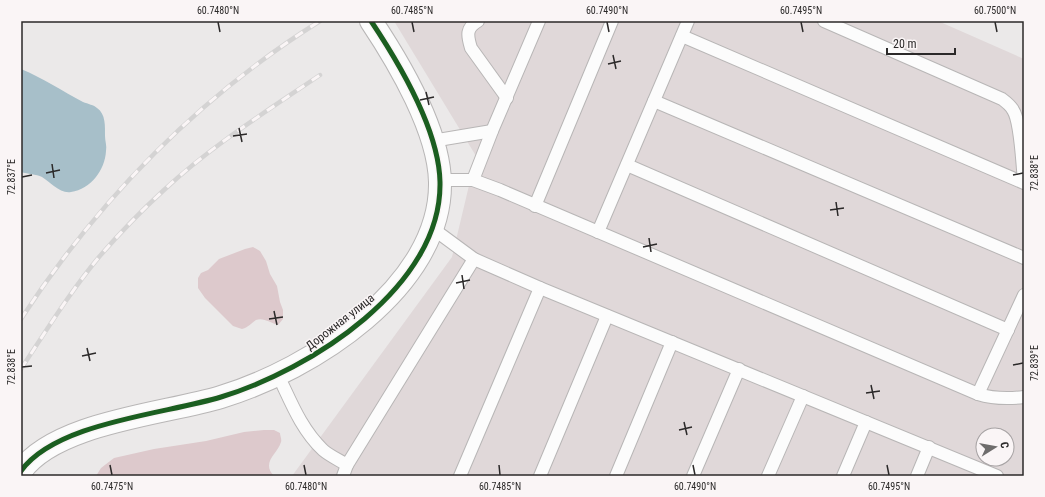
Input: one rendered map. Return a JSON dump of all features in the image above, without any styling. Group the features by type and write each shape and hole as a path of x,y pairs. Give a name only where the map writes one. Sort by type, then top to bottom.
{"street":[{"name":"Дорожная улица","path":"21,471 40,452 60,441 82,432 110,423 223,397 278,375 319,353 359,323 381,304 414,266 432,228 437,213 440,197 440,180 432,141 423,114 407,81 384,40 371,21"}],"lane":[{"path":"478,21 472,25 469,30 471,48 507,98"},
{"path":"473,180 492,131 539,21"},
{"path":"535,206 612,21"},
{"path":"598,232 688,21"},
{"path":"824,21 1005,102 1014,110 1018,120 1024,180"},
{"path":"682,36 1024,183"},
{"path":"654,101 1024,258"},
{"path":"432,141 492,131"},
{"path":"627,166 1008,330"},
{"path":"440,180 473,180 500,190 978,394 992,398 1013,399 1024,397"},
{"path":"432,228 474,259 607,316 929,447 995,476"},
{"path":"278,375 303,427 324,451 345,471 474,259"},
{"path":"460,476 540,288"},
{"path":"978,394 1024,295"},
{"path":"540,476 607,316"},
{"path":"616,476 672,342"},
{"path":"693,476 739,370"},
{"path":"768,476 803,396"},
{"path":"843,476 866,422"},
{"path":"917,476 929,447"}],"shaded area":[{"path":"394,21 938,21 1024,59 1024,476 292,476 452,257 476,156"},
{"path":"253,247 260,251 277,286 283,310 283,319 278,325 259,319 242,329 233,326 205,298 198,288 198,278 201,273 208,270 219,259"},
{"path":"274,430 280,433 281,442 269,463 270,471 274,476 96,476 101,468 114,458 154,449 206,441 244,432"}],"water":[{"path":"21,69 45,80 83,102 94,106 102,114 105,125 105,158 96,178 85,187 67,192 55,187 42,177 21,172"}],"railway":[{"path":"21,319 51,275 83,233 118,192 154,154 233,82 276,50 320,21"},
{"path":"21,369 58,312 88,270 114,240 147,206 182,174 220,144 320,75"}],"cycle path":[{"path":"21,471 37,454 59,441 85,431 114,422 221,397 256,384 293,367 330,345 365,319 395,289 419,256 435,220 440,182 438,162 433,141 416,98 371,21"}]}
